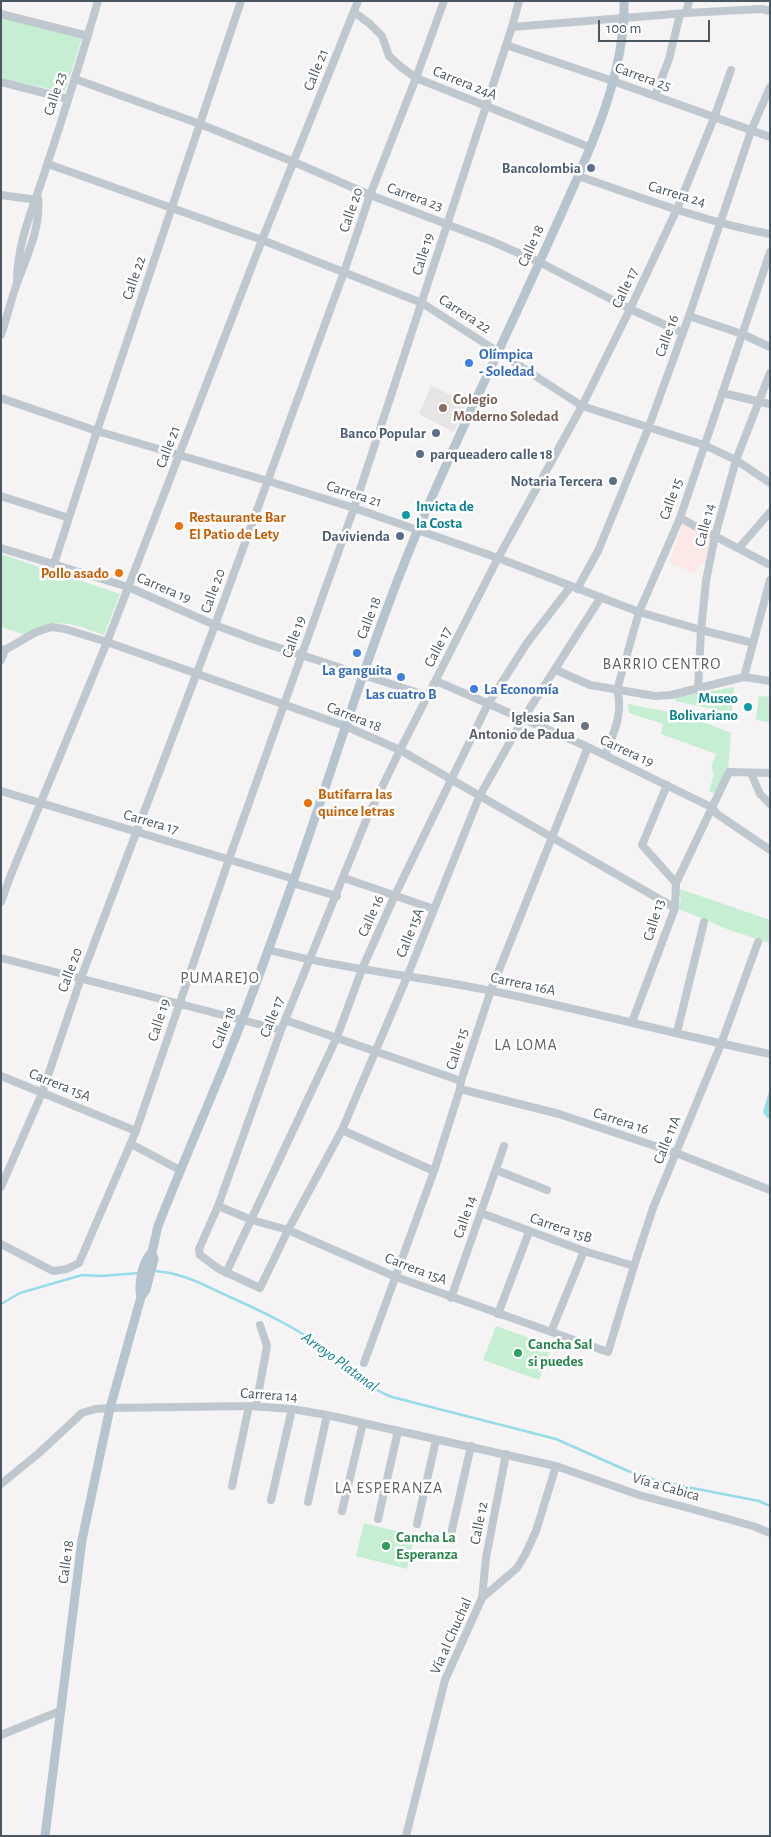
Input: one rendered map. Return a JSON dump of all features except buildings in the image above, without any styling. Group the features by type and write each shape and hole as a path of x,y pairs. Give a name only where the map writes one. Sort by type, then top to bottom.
{"main road":[{"name":"Calle 18","path":"46,1836 82,1540 110,1408 141,1297 146,1290 145,1279 158,1226 242,1020 293,881 362,674 417,530 590,147 614,81 621,50 625,18 624,1"}],"street":[{"name":"Calle 23","path":"1,335 17,282 25,265 38,213 37,199 98,1"},
{"name":"Calle 22","path":"54,564 241,1"},
{"name":"Calle 21","path":"1,902 108,642 262,240 358,1"},
{"name":"Calle 20","path":"1,1187 42,1093 81,978 215,625 344,272 370,195 444,1"},
{"name":"Calle 19","path":"1,1244 53,1271 67,1269 79,1263 131,1144 228,859 354,508 519,1"},
{"path":"655,96 683,13 689,1"},
{"path":"512,27 683,13 770,10"},
{"name":"Carrera 24A","path":"354,12 382,36 389,56 416,78 590,147"},
{"path":"1,14 88,36"},
{"name":"Carrera 25","path":"506,45 614,81 770,137"},
{"name":"Calle 17","path":"226,1273 200,1255 199,1249 218,1206 280,1030 337,896 367,818 498,558 582,406 630,309 677,209 714,118 731,70"},
{"name":"Carrera 23","path":"75,79 200,124 370,195 539,262 630,309 683,333"},
{"path":"1,82 68,99"},
{"name":"Calle 16","path":"226,1273 337,1037 362,969 395,894 488,704 527,643 574,588 598,551 648,429 689,316 751,131 770,87"},
{"name":"Carrera 22","path":"48,164 262,240 422,303 582,406 648,429 704,445 736,460 770,483"},
{"name":"Carrera 24","path":"578,176 677,209 748,230 770,234"},
{"path":"1,194 37,199"},
{"name":"Calle 15","path":"604,755 620,713 617,690 640,612 680,518 770,252"},
{"path":"689,316 742,334 770,348"},
{"name":"Calle 14","path":"698,690 706,580 715,536 736,460 770,373"},
{"path":"722,393 770,404"},
{"name":"Carrera 21","path":"1,398 97,431 354,508 498,558 640,612 753,643"},
{"path":"1,496 68,518"},
{"path":"739,548 770,512"},
{"path":"680,518 770,565"},
{"name":"Carrera 19","path":"1,548 128,587 215,625 302,656 428,696"},
{"path":"744,678 770,580"},
{"name":"Calle 15A","path":"226,1273 260,1288 288,1230 342,1130 407,977 479,797 523,719 601,597"},
{"name":"Carrera 18","path":"3,649 36,632 52,627 66,629 108,642 345,726 400,750 674,908"},
{"path":"1,660 3,649"},
{"path":"556,670 580,682 654,696 671,696 744,678 770,682"},
{"name":"Carrera 19","path":"436,682 588,747 713,808 717,814 770,850"},
{"name":"Calle 15","path":"364,1363 434,1171 491,990 588,747"},
{"name":"Calle 13","path":"632,1022 674,908 676,883 729,772 751,773"},
{"path":"770,772 751,773 760,794 770,804"},
{"path":"667,785 642,844 676,883"},
{"name":"Carrera 17","path":"1,791 228,859 337,896"},
{"path":"344,878 434,908"},
{"path":"677,1032 704,922"},
{"name":"Calle 11A","path":"608,1352 653,1208 721,1044 758,942"},
{"name":"Carrera 16A","path":"268,950 310,961 491,990 770,1054"},
{"path":"1,958 179,1002 280,1030"},
{"path":"285,1020 461,1081"},
{"name":"Carrera 15A","path":"1,1076 136,1131"},
{"name":"Carrera 16","path":"460,1089 559,1114 676,1153 770,1190"},
{"path":"342,1130 434,1171"},
{"path":"131,1144 180,1170"},
{"name":"Calle 14","path":"452,1298 504,1146"},
{"path":"496,1170 547,1190"},
{"name":"Carrera 15A","path":"218,1206 252,1220 288,1230 396,1277 452,1298 608,1352"},
{"name":"Carrera 15B","path":"481,1213 529,1232 634,1266"},
{"path":"498,1314 529,1232"},
{"path":"551,1332 584,1251"},
{"path":"232,1486 253,1406 266,1346 260,1325"},
{"name":"Carrera 14","path":"1,1484 82,1414 95,1409 110,1408 253,1406 292,1409 363,1422 556,1466"},
{"path":"271,1500 292,1409"},
{"path":"308,1502 327,1416"},
{"path":"342,1511 363,1422"},
{"path":"378,1519 398,1431"},
{"path":"417,1524 436,1440"},
{"path":"452,1534 472,1446"},
{"name":"Calle 12","path":"482,1598 486,1558 506,1454"},
{"name":"Vía a Cabica","path":"556,1466 639,1495 770,1533"},
{"name":"Vía al Chuchal","path":"406,1836 445,1680 482,1598 517,1568 525,1555 536,1531 556,1466"},
{"path":"1,1735 60,1711"}],"shaded area":[{"name":"Colegio Moderno Soledad","path":"431,386 467,402 454,432 419,414"},
{"path":"683,523 711,536 706,563 700,563 695,574 669,563"}],"green space":[{"path":"1,17 82,38 65,92 1,79"},
{"path":"1,554 120,594 104,635 64,623 46,625 25,635 1,627"},
{"path":"734,687 731,717 713,709 675,701 676,697"},
{"path":"759,696 770,697 770,722 756,720"},
{"path":"628,704 689,716 731,733 728,770 717,795 709,791 714,774 711,768 716,754 661,734 663,724 629,713"},
{"path":"680,889 770,920 770,943 732,931 679,909 681,899 678,892"},
{"name":"Cancha Sal si puedes","path":"496,1326 552,1346 539,1380 483,1360"},
{"name":"Cancha La Esperanza","path":"364,1523 415,1536 407,1569 356,1556"}],"water":[{"path":"770,1088 770,1119 763,1112"}],"waterway":[{"name":"Arroyo Platanal","path":"154,1271 174,1274 193,1280 278,1320 324,1348 373,1388 392,1397 556,1439 628,1471 661,1482 759,1501 770,1506"},
{"name":"Arroyo Platanal","path":"1,1304 20,1293 82,1275 101,1276 139,1273"}],"place":[{"name":"Bancolombia","path":"591,168"},
{"name":"Olímpica - Soledad","path":"469,363"},
{"name":"Colegio Moderno Soledad","path":"443,408"},
{"name":"Banco Popular","path":"436,433"},
{"name":"parqueadero calle 18","path":"420,454"},
{"name":"Notaria Tercera","path":"613,481"},
{"name":"Invicta de la Costa","path":"406,515"},
{"name":"Restaurante Bar El Patio de Lety","path":"179,526"},
{"name":"Davivienda","path":"400,536"},
{"name":"Pollo asado","path":"119,573"},
{"name":"La ganguita","path":"357,653"},
{"name":"Las cuatro B","path":"401,677"},
{"name":"La Economía","path":"474,689"},
{"name":"Museo Bolivariano","path":"748,707"},
{"name":"Iglesia San Antonio de Padua","path":"585,726"},
{"name":"Butifarra las quince letras","path":"308,803"},
{"name":"Cancha Sal si puedes","path":"518,1353"},
{"name":"Cancha La Esperanza","path":"386,1546"}],"district":[{"name":"BARRIO CENTRO","path":"662,664"},
{"name":"PUMAREJO","path":"220,978"},
{"name":"LA LOMA","path":"526,1045"},
{"name":"LA ESPERANZA","path":"389,1488"}]}
